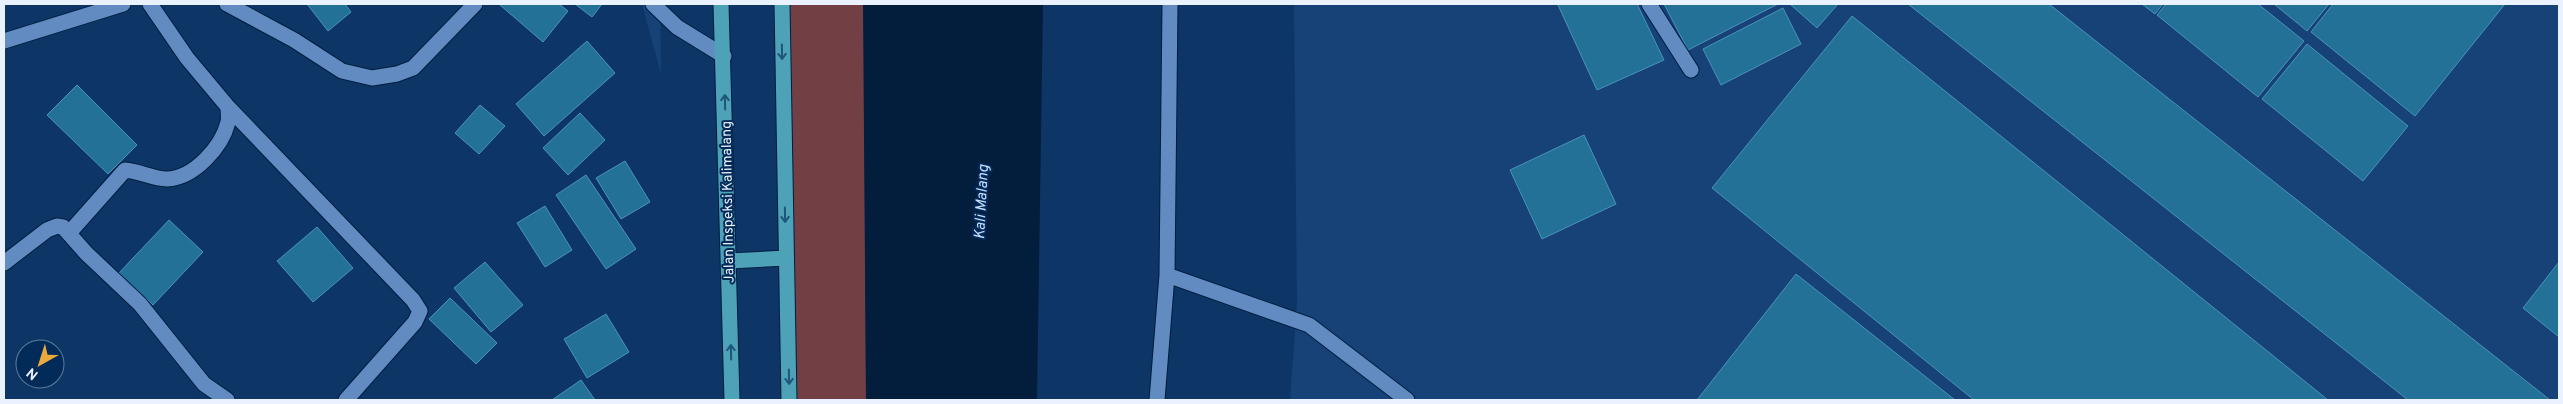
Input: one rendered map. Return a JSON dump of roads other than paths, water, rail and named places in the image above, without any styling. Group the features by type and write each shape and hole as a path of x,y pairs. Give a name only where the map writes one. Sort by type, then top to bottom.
{"main road":[{"name":"Jalan Inspeksi Kalimalang","path":"721,4 724,56 732,400"},
{"path":"782,4 789,400"},
{"path":"729,261 786,258"}],"street":[{"path":"4,41 123,4"},
{"path":"150,4 187,58 228,107 413,300 420,312 414,322 346,400"},
{"path":"227,4 294,40 342,71 372,78 397,74 413,68 475,4"},
{"path":"653,4 677,27 724,56"},
{"path":"1157,400 1167,275 1170,4"},
{"path":"1649,4 1691,70"},
{"path":"70,232 125,170 166,179 187,173 198,166 222,136 228,121 228,107"},
{"path":"4,263 47,230 57,226 70,232 86,254 140,304 204,384 227,400"},
{"path":"1167,275 1309,325 1407,400"}],"water":[{"name":"Kali Malang","path":"863,4 1043,4 1037,400 866,400"}]}
